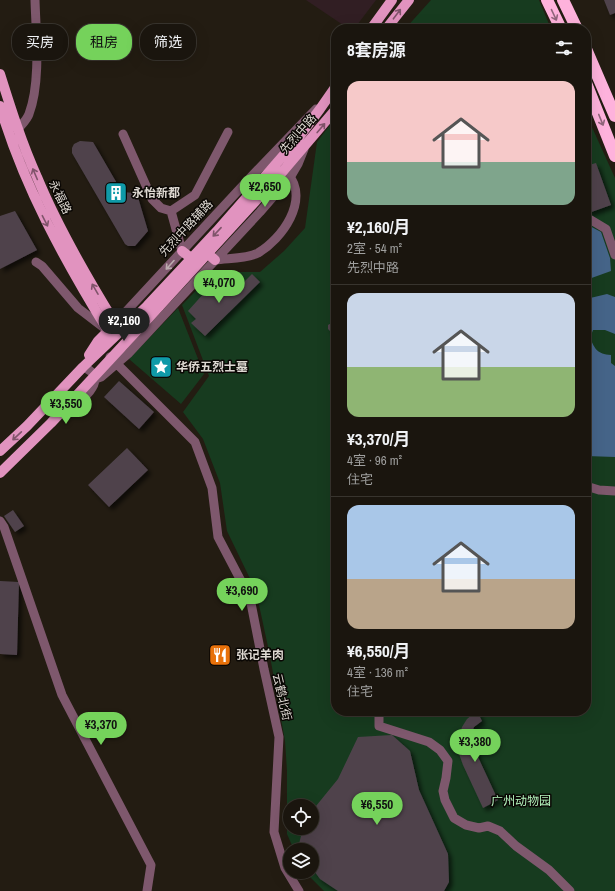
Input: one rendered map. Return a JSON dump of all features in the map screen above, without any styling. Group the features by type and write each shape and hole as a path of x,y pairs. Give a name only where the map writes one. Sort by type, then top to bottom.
{"highway":[{"path":"547,0 558,24"},
{"path":"565,0 575,24"},
{"path":"591,61 615,116"},
{"path":"591,96 615,156"}],"main road":[{"path":"375,24 392,0"},
{"path":"390,24 409,0"},
{"name":"永福路","path":"0,74 18,129 37,178 113,331"},
{"name":"先烈中路","path":"89,375 103,352 113,331 147,306 217,231 296,141 331,93"},
{"name":"永福路","path":"0,106 22,169 44,219 82,289 113,331"},
{"name":"先烈中路","path":"0,451 27,426 89,375 114,361 144,323 211,257 287,173 305,147 331,115"},
{"path":"182,251 191,258"},
{"path":"113,331 144,323"},
{"path":"0,473 51,423 67,398 89,375"}],"street":[{"path":"18,129 29,116 36,83 37,48 35,0"},
{"name":"先烈中路辅路","path":"113,331 182,251 331,92"},
{"path":"171,211 195,195 228,132"},
{"path":"123,134 152,199 161,208 171,211"},
{"path":"114,361 133,348 211,257 256,254 277,237 289,221 295,206 296,187 287,173"},
{"path":"171,211 182,251"},
{"path":"591,221 606,229 615,255"},
{"path":"36,262 42,266 78,308 113,331"},
{"name":"云鹤北街","path":"114,361 143,388 195,442 212,488 218,537 250,598 279,737 274,832 285,868 299,891"},
{"path":"51,423 81,401 92,389 89,375"},
{"path":"591,488 599,490 615,491"},
{"path":"0,521 4,527 62,696 152,865 147,891"},
{"path":"379,716 379,726 429,742 440,750 448,761 443,791 445,800 454,818 466,825 479,828 488,826 500,831 516,846 549,870 570,891"}],"shaded area":[{"path":"306,0 376,0 358,24 342,24"}],"green space":[{"path":"431,0 539,0 549,24 409,24"},
{"name":"广州动物园","path":"331,124 331,716 591,716 591,125 615,178 615,891 324,891 312,879 319,879 319,843 291,843 287,835 319,835 319,799 287,799 285,741 270,656 256,591 227,531 220,483 203,439 183,412 209,376 182,305 214,272 260,272 284,251 305,228 317,142"},
{"path":"178,308 204,374 181,404 129,359"}],"water":[{"path":"591,227 601,232 610,258 611,271 591,278"},
{"path":"607,294 615,297 615,334 605,330 593,330 591,335 591,298"},
{"path":"591,340 597,350 611,355 611,363 615,366 615,457 591,456"}],"building":[{"path":"604,0 615,0 615,13 610,15"},
{"name":"永怡新都","path":"80,141 93,142 122,192 137,194 148,231 135,246 128,246 125,244 72,153 74,144"},
{"path":"596,163 611,205 591,212 591,164"},
{"path":"15,211 37,250 0,269 0,216"},
{"path":"252,274 260,282 205,336 191,323 196,319 188,311 213,283 220,290 228,282 236,290"},
{"path":"331,323 331,332 328,329 328,325"},
{"path":"119,381 154,412 139,429 104,397"},
{"path":"127,448 148,470 109,507 88,485"},
{"path":"13,510 24,526 15,532 4,516"},
{"path":"0,581 19,582 17,655 0,654"},
{"path":"471,716 480,716 482,721 474,727 471,735 472,744 498,800 483,808 458,751 459,737 462,727"},
{"path":"392,735 410,751 419,790 448,854 449,882 444,891 338,891 319,878 319,843 299,843 301,835 319,835 319,802 338,779 358,737"}],"place":[{"name":"永怡新都","path":"116,193"},
{"name":"华侨五烈士墓","path":"161,367"},
{"name":"张记羊肉","path":"220,655"}]}
